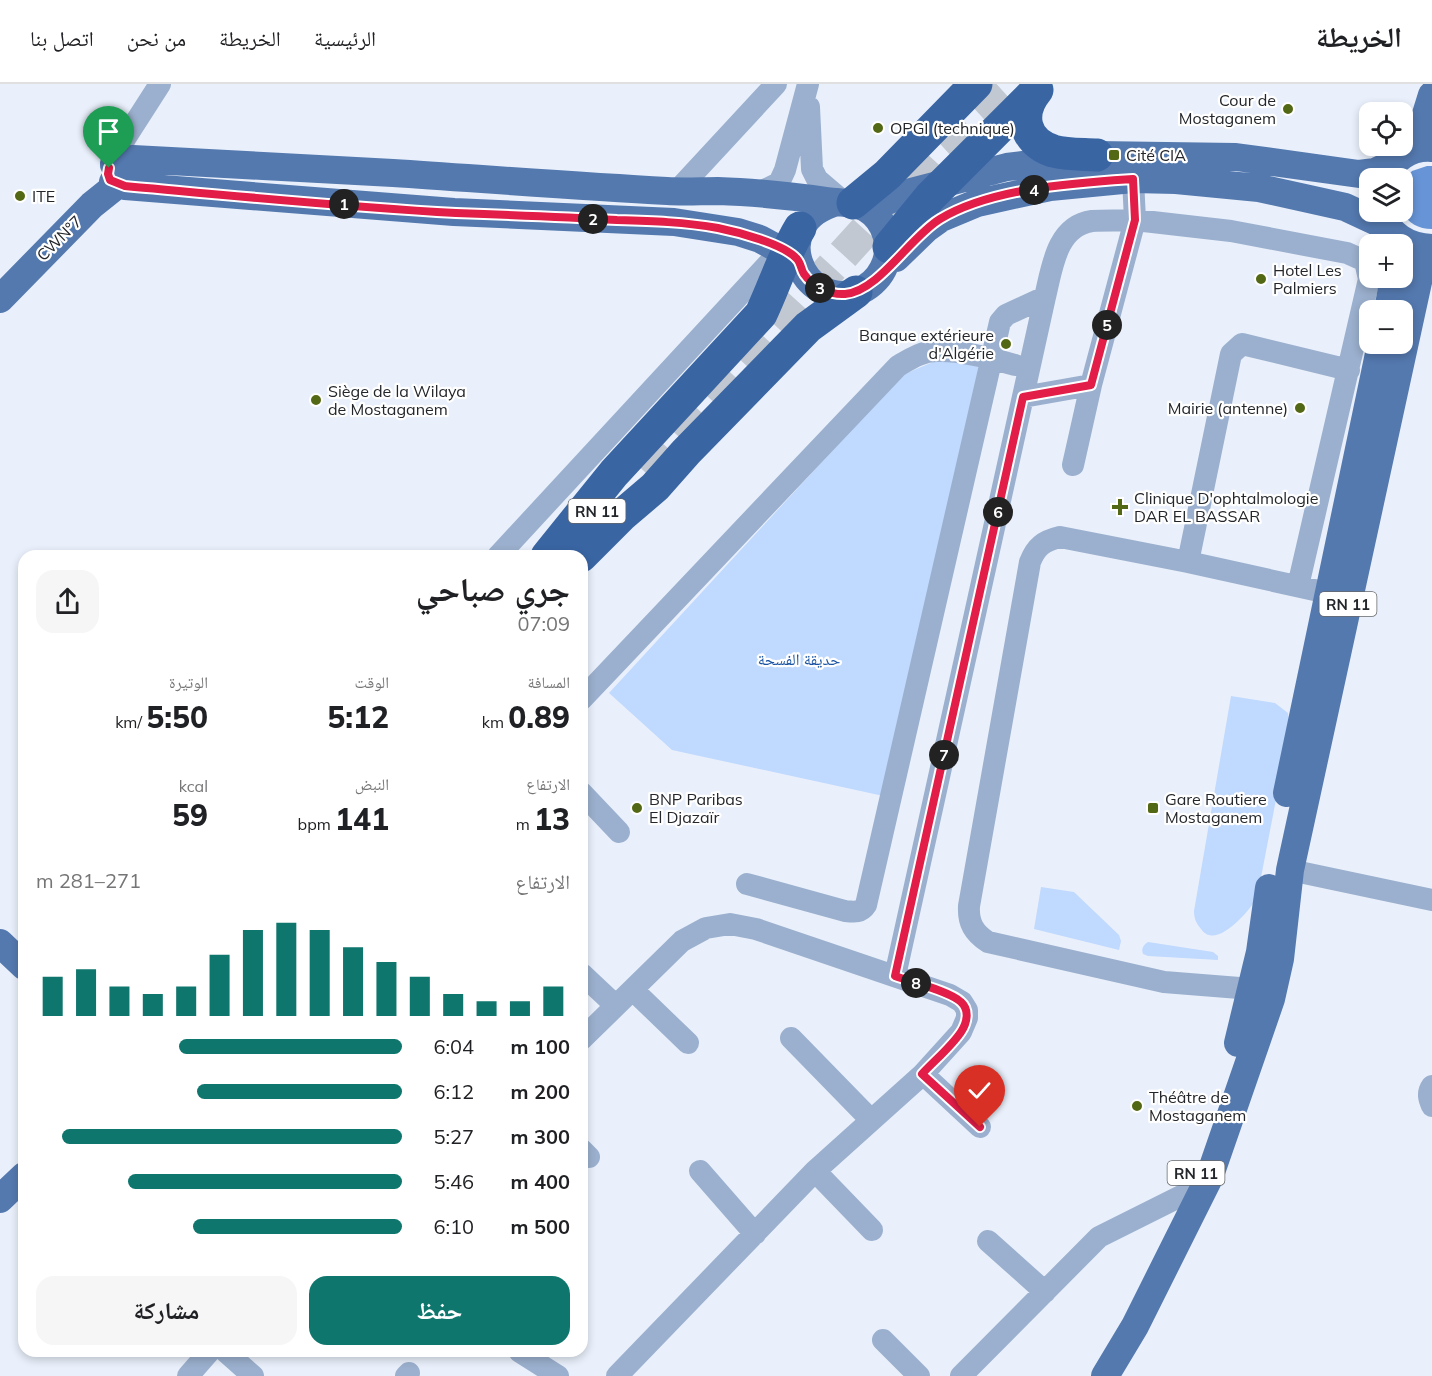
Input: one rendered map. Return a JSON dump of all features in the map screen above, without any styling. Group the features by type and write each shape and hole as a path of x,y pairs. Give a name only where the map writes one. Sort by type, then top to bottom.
{"highway":[{"path":"850,204 887,175 976,84"},
{"path":"1037,89 1024,119 1033,138 1052,150 1097,155"},
{"path":"587,550 621,516 655,487 808,327 875,271 915,213 1037,89"},
{"path":"552,550 615,473 761,314 792,247"},
{"name":"RN 11","path":"560,550 643,469 578,550"}],"main road":[{"path":"792,247 809,216 822,206 850,204 907,193 1006,167 1097,155 1236,157 1359,174 1375,172 1404,160 1418,140 1432,95"},
{"path":"0,277 95,180 120,177 392,173 676,192 758,193 850,204 879,219 886,232 875,271"},
{"path":"120,177 454,212 674,222 738,232 792,247"},
{"name":"CWN°7","path":"0,298 120,177"},
{"path":"792,247 804,274 814,285 827,292 842,294 875,271 941,218 976,203 1050,187 1133,179 1176,180 1259,188 1338,205 1390,230 1407,243 1432,248"},
{"name":"RN 11","path":"1105,1376 1135,1326 1209,1178 1270,999 1280,958 1290,870 1418,282 1432,253"},
{"name":"RN 11","path":"1086,1376 1197,1172 1215,1126 1260,952 1273,864 1379,354"},
{"path":"0,922 18,938"},
{"path":"0,943 18,960"},
{"path":"0,1199 18,1182"}],"street":[{"path":"120,177 144,111 160,84"},
{"path":"676,192 776,84"},
{"path":"807,90 811,112 812,169 817,179 850,204"},
{"path":"758,193 779,183 785,170 807,90"},
{"path":"1073,465 1091,385 1135,220 1133,179"},
{"path":"895,976 1045,297 1059,243 1073,229 1089,221 1135,220 1231,231 1347,253 1365,261 1369,279 1298,586"},
{"path":"504,550 792,247"},
{"path":"747,884 845,911 863,910 866,905 1000,322 1006,315 1045,297"},
{"path":"1188,562 1231,354 1242,344 1349,369"},
{"path":"588,693 898,366 916,356 935,351 991,358 1015,364"},
{"path":"1023,397 1091,385"},
{"path":"1252,989 1164,982 988,942 974,930 968,914 1028,574 1033,553 1044,542 1060,537 1328,593"},
{"path":"588,799 619,832"},
{"path":"1290,870 1432,900"},
{"path":"588,1033 682,941 706,928 730,924 756,929 950,995 962,1002 967,1010 962,1032 922,1074 815,1172 617,1376"},
{"path":"588,980 615,1005"},
{"path":"633,990 688,1044"},
{"path":"791,1038 871,1120"},
{"path":"922,1074 980,1127"},
{"path":"1432,1086 1429,1090 1432,1106"},
{"path":"700,1171 755,1234"},
{"path":"815,1172 872,1230"},
{"path":"961,1376 1099,1238 1185,1194"},
{"path":"988,1241 1044,1292"},
{"path":"884,1340 919,1376"},
{"path":"188,1376 205,1357"},
{"path":"232,1357 253,1376"},
{"path":"528,1357 558,1376"}],"green space":[{"name":"حديقة الفسحة","path":"938,360 979,365 888,797 672,750 609,693 902,375"},
{"path":"1231,696 1275,703 1288,713 1290,727 1257,898 1232,927 1215,935 1207,935 1196,920 1194,911"},
{"path":"1041,887 1074,892 1119,935 1121,941 1119,950 1034,929"},
{"path":"1148,942 1213,952 1218,956 1218,960 1148,956 1143,954 1142,950"}],"water":[{"path":"1432,166 1432,229 1422,228 1410,222 1413,222 1413,171"}],"tunnel":[{"path":"645,472 935,154 1012,84"}],"place":[{"name":"Cour de Mostaganem","path":"1288,109"},
{"name":"OPGI (technique)","path":"878,128"},
{"name":"Cité CIA","path":"1114,155"},
{"name":"ITE","path":"20,196"},
{"name":"Hotel Les Palmiers","path":"1261,279"},
{"name":"Banque extérieure d'Algérie","path":"1006,344"},
{"name":"Siège de la Wilaya de Mostaganem","path":"316,400"},
{"name":"Mairie (antenne)","path":"1300,408"},
{"name":"Clinique D'ophtalmologie DAR EL BASSAR","path":"1120,507"},
{"name":"BNP Paribas El Djazaïr","path":"637,808"},
{"name":"Gare Routiere Mostaganem","path":"1153,808"},
{"name":"Théâtre de Mostaganem","path":"1137,1106"}],"route":[{"path":"109,168 110,180 125,186 454,212 674,222 714,227 760,239 782,249 797,259 804,274 814,285 827,292 842,294 856,292 870,285 927,228 960,209 1012,194 1050,187 1133,179 1135,220 1091,385 1023,397 895,976 950,995 962,1002 967,1010 962,1032 922,1074 980,1127"}]}
